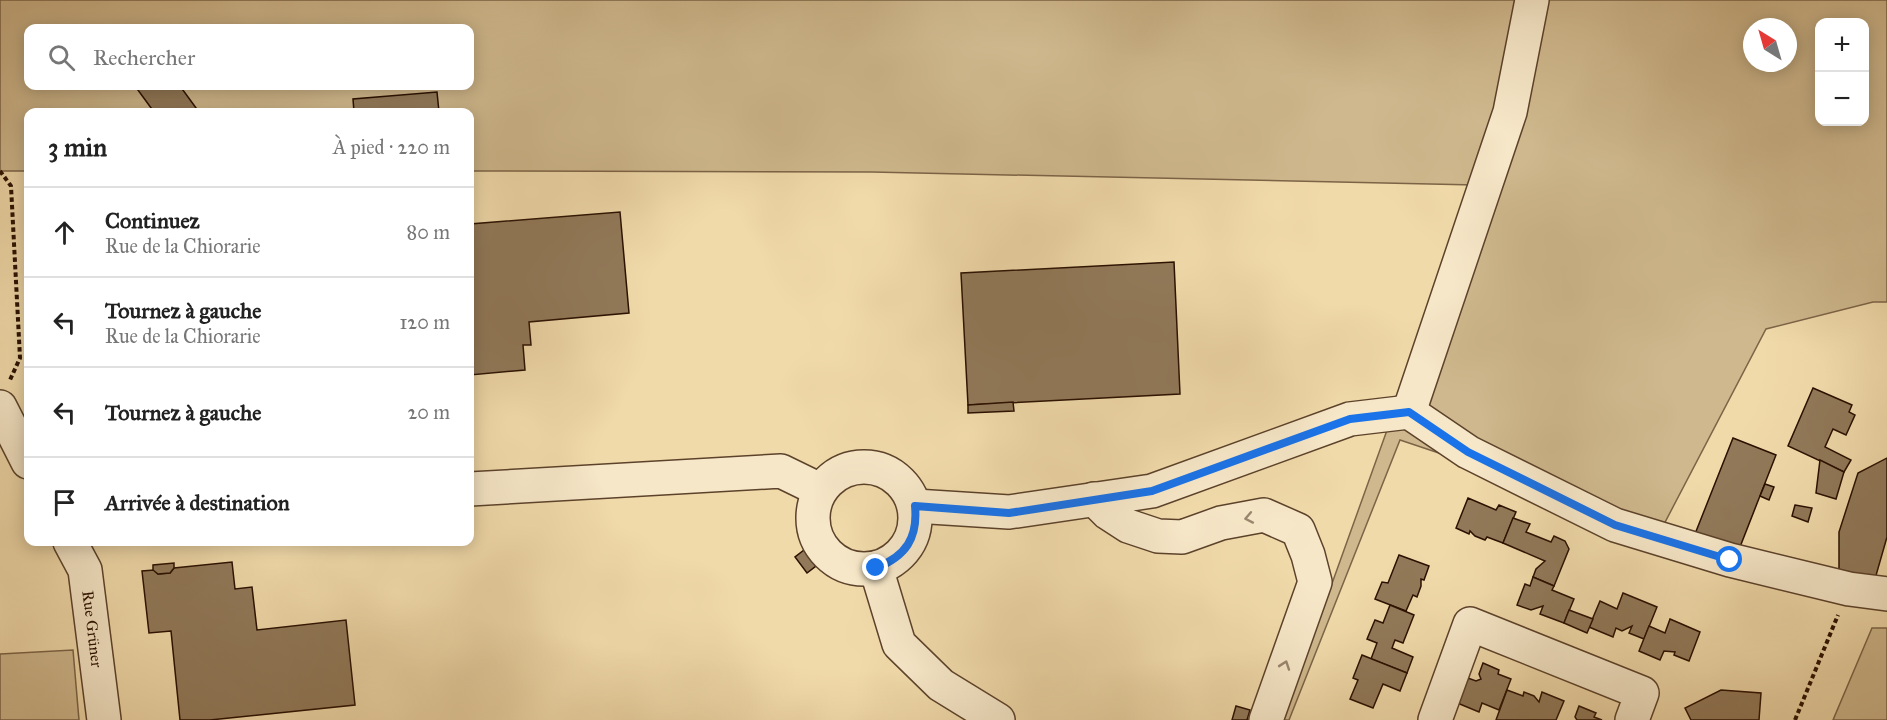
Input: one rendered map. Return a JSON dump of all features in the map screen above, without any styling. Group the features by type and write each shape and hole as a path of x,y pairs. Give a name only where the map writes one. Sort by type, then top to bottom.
{"street":[{"path":"1409,412 1510,112 1532,0"},
{"path":"2,398 24,452"},
{"path":"915,506 1009,513 1152,491 1350,419 1409,412 1468,452 1615,525 1730,560 1849,589 1887,594"},
{"path":"864,466 882,469 897,477 909,490 915,506 916,522 908,545 891,562 876,568 859,569 842,564 828,555 818,540 813,524 814,506 820,490 832,477 847,469 864,466"},
{"path":"474,489 781,471 820,490"},
{"path":"1094,499 1108,513 1128,526 1158,536 1182,537 1221,523 1264,515 1298,530 1315,582 1266,720"},
{"name":"Rue Grüner","path":"72,546 85,570 104,720"},
{"path":"85,570 98,546"},
{"path":"876,568 899,644 941,685 998,720"},
{"path":"1435,720 1470,624 1642,693 1632,720"}],"path":[{"path":"0,171 11,186 20,358 2,398"},
{"path":"1795,720 1849,589"}],"shaded area":[{"path":"0,0 1887,0 1887,302 1873,302 1766,329 1662,528 1400,440 1289,720 1283,720 1475,185 872,172 474,171 474,108 24,108 24,171 0,171"},
{"path":"1872,628 1887,628 1887,720 1833,720"},
{"path":"73,650 79,720 0,720 0,654"}],"building":[{"path":"138,90 183,90 196,108 151,108"},
{"path":"437,92 439,108 354,108 353,99"},
{"path":"620,212 629,313 529,322 531,345 523,345 525,370 474,375 474,224"},
{"path":"1174,262 1180,394 968,405 961,273"},
{"path":"1813,388 1852,405 1849,412 1855,415 1846,435 1833,429 1825,447 1851,460 1844,472 1788,446"},
{"path":"1013,402 1014,411 968,413 968,405"},
{"path":"1733,438 1776,455 1738,552 1693,539"},
{"path":"1887,458 1887,537 1875,579 1839,572 1839,532 1858,473"},
{"path":"1820,460 1844,472 1836,499 1816,493"},
{"path":"1765,484 1774,487 1769,500 1760,496"},
{"path":"1468,498 1496,510 1499,505 1516,512 1503,543 1487,537 1485,540 1470,531 1469,534 1456,528"},
{"path":"1795,505 1812,508 1808,522 1792,516"},
{"path":"1513,518 1530,524 1526,532 1551,542 1554,536 1565,541 1569,549 1554,586 1533,577 1536,569 1545,561 1503,543"},
{"path":"804,550 816,566 807,573 795,557"},
{"path":"1399,555 1429,566 1424,580 1421,579 1417,597 1413,595 1406,611 1375,599 1382,582 1388,583"},
{"path":"232,562 235,589 252,587 257,630 346,620 355,705 210,720 180,720 171,631 149,633 142,571 154,570 158,574 170,573 174,568"},
{"path":"174,563 174,568 170,573 158,574 153,570 153,565"},
{"path":"1533,577 1554,586 1552,590 1574,599 1564,623 1540,614 1543,606 1531,610 1517,605 1525,584 1530,586"},
{"path":"1623,593 1657,607 1644,639 1629,633 1632,626 1622,631 1616,628 1613,637 1589,627 1600,601 1617,609"},
{"path":"1390,605 1414,615 1403,643 1395,640 1392,648 1413,657 1407,673 1371,659 1377,643 1367,639 1375,620 1383,623"},
{"path":"1569,610 1593,619 1587,633 1564,623"},
{"path":"1670,619 1700,632 1689,661 1674,655 1675,652 1664,651 1660,660 1639,651 1649,626 1665,633"},
{"path":"1362,655 1407,673 1400,691 1383,684 1373,708 1350,699 1358,680 1353,678"},
{"path":"1483,663 1499,670 1498,674 1511,679 1499,710 1482,703 1479,712 1455,702 1465,677 1476,681 1481,679 1479,674"},
{"path":"1507,690 1523,696 1524,692 1534,696 1539,702 1542,692 1564,701 1556,720 1496,720"},
{"path":"1721,690 1761,693 1759,720 1691,720 1685,708"},
{"path":"1236,706 1250,710 1247,720 1232,720"},
{"path":"1579,706 1596,713 1594,717 1602,720 1577,720 1575,717"}],"route":[{"path":"876,568 891,562 903,552 912,538 916,522 915,506 1009,513 1152,491 1350,419 1409,412 1468,452 1615,525 1730,560"}]}
